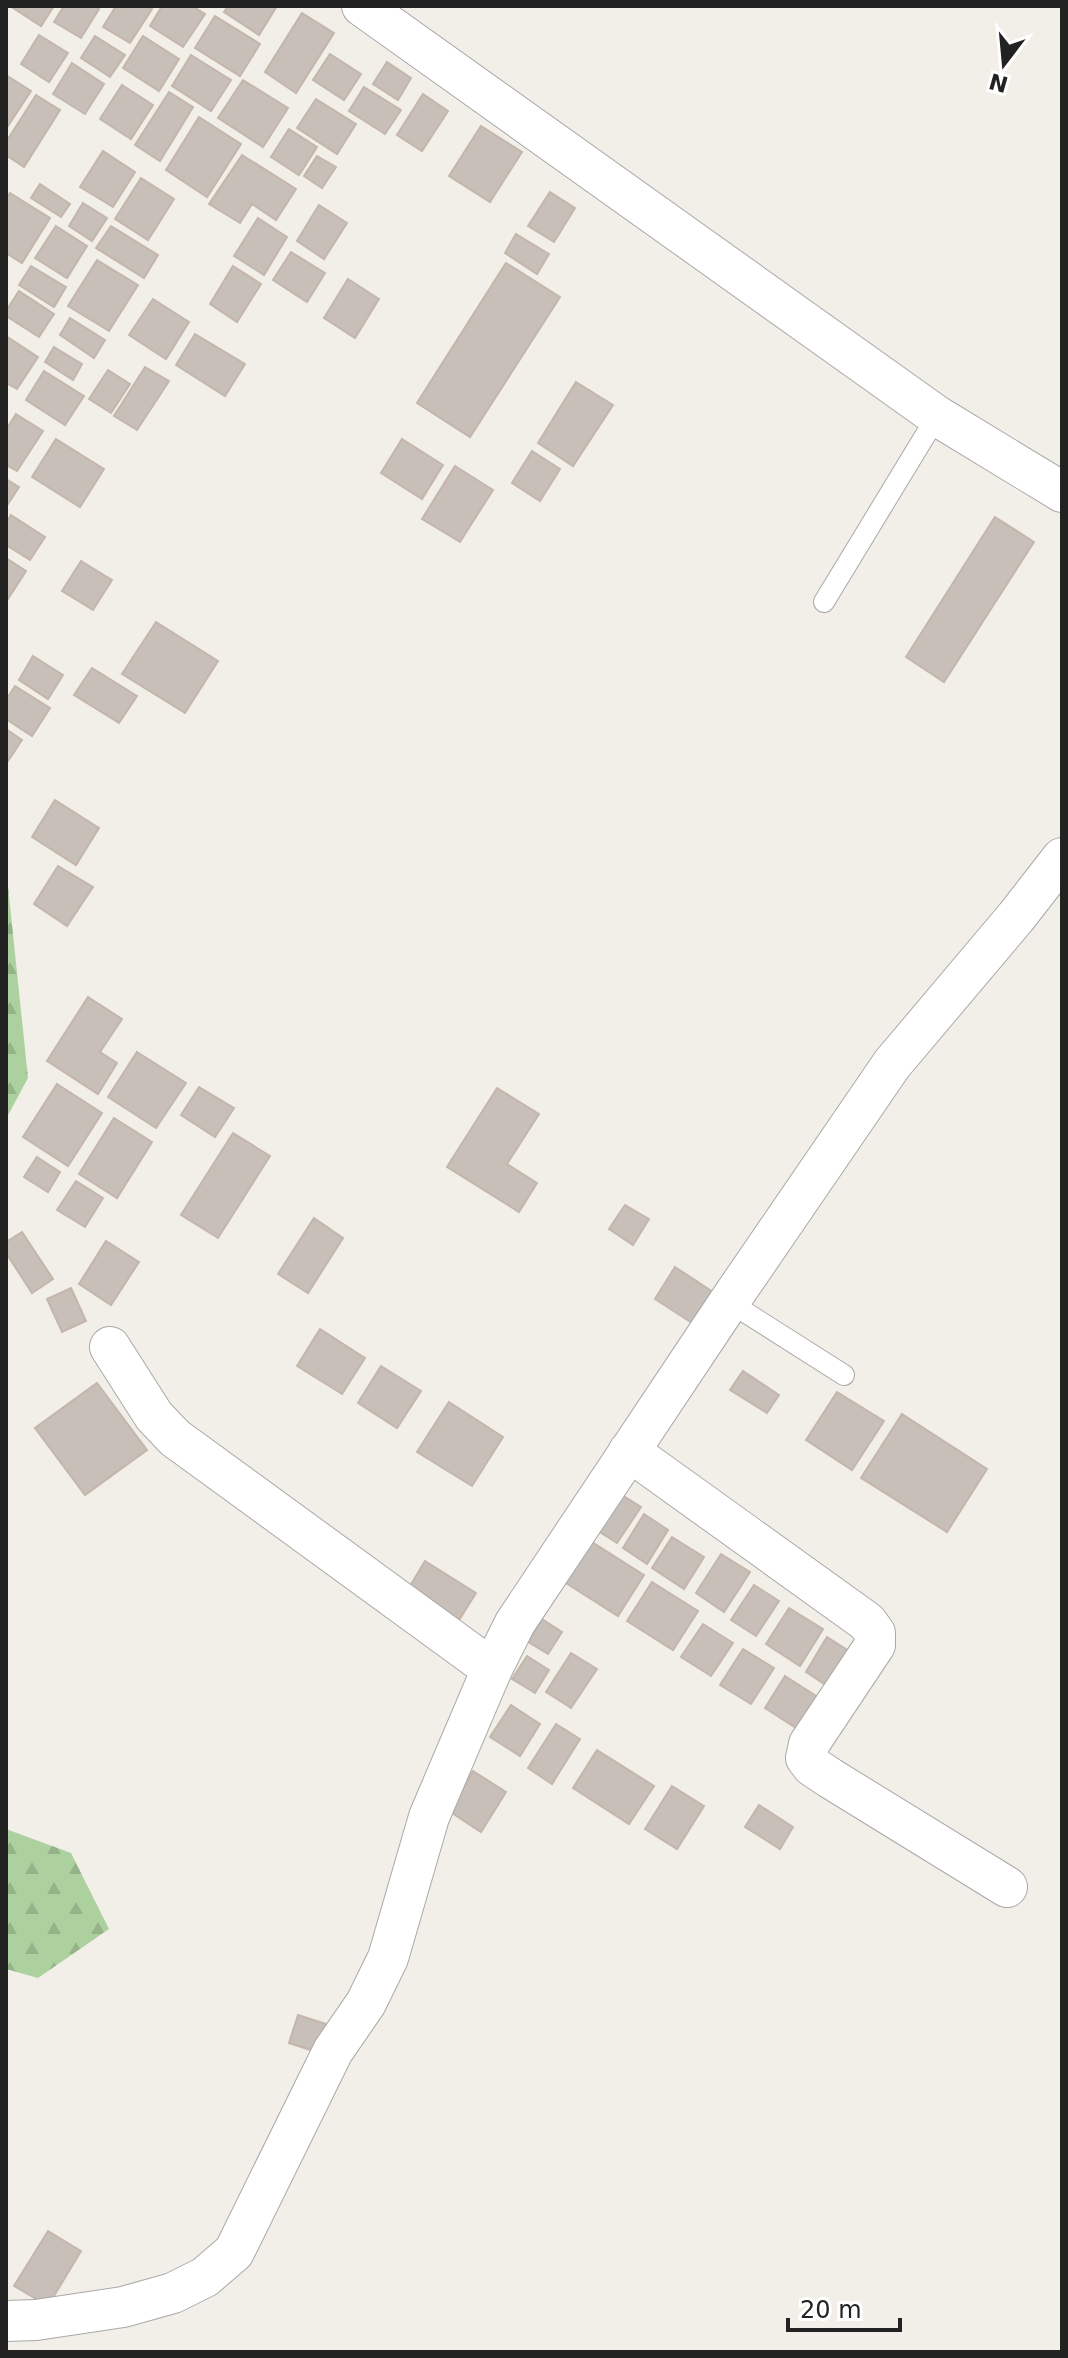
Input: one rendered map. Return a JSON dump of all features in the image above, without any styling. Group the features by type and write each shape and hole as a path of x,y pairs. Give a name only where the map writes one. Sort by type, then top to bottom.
{"street":[{"path":"362,6 937,416 1062,492"},
{"path":"6,2321 36,2320 123,2307 173,2293 205,2277 234,2252 333,2051 366,2003 388,1958 429,1817 515,1623 892,1064 1062,858"},
{"path":"110,1347 154,1416 175,1438 492,1669"},
{"path":"629,1451 867,1622 875,1633 875,1645 809,1744 806,1758 812,1766 1007,1887"}],"lane":[{"path":"824,602 937,416"},
{"path":"729,1302 844,1375"}],"green space":[{"path":"6,867 28,1078 6,1119"},
{"path":"6,1829 71,1853 109,1929 38,1978 6,1969"}],"building":[{"path":"10,6 54,6 41,26"},
{"path":"64,6 94,6 99,9 81,38 54,22"},
{"path":"116,6 147,6 152,9 130,43 103,27"},
{"path":"162,6 192,6 205,14 183,47 150,26"},
{"path":"228,6 277,6 259,35 224,12"},
{"path":"302,13 334,33 296,93 265,72"},
{"path":"215,16 260,44 240,76 195,48"},
{"path":"39,35 68,53 49,82 21,64"},
{"path":"95,36 125,55 110,77 81,58"},
{"path":"143,36 179,59 159,91 123,68"},
{"path":"330,54 361,74 344,100 313,80"},
{"path":"191,55 231,80 211,111 172,86"},
{"path":"387,62 411,78 398,100 373,84"},
{"path":"72,63 104,84 85,114 53,94"},
{"path":"6,75 31,91 6,129"},
{"path":"243,80 288,108 263,147 218,118"},
{"path":"122,85 153,105 131,139 100,119"},
{"path":"364,87 401,110 385,134 349,111"},
{"path":"169,92 193,107 160,161 135,145"},
{"path":"423,94 448,111 422,151 397,135"},
{"path":"36,95 60,110 24,167 6,155 6,142"},
{"path":"316,99 356,124 337,154 297,128"},
{"path":"199,117 241,144 207,197 166,170"},
{"path":"481,126 522,152 490,202 449,176"},
{"path":"289,129 317,147 299,175 271,157"},
{"path":"103,151 135,172 113,207 80,187"},
{"path":"242,155 296,189 276,220 252,204 240,223 209,204"},
{"path":"317,156 336,167 322,188 304,176"},
{"path":"141,178 174,199 148,240 115,219"},
{"path":"40,184 70,204 61,217 31,198"},
{"path":"550,192 575,208 554,242 528,226"},
{"path":"10,193 50,218 22,263 6,253 6,199"},
{"path":"83,203 107,218 92,241 69,226"},
{"path":"319,205 347,223 324,259 297,241"},
{"path":"258,218 287,237 264,275 234,256"},
{"path":"56,226 87,246 67,278 35,258"},
{"path":"111,226 158,255 144,278 96,248"},
{"path":"516,234 549,254 537,274 505,253"},
{"path":"291,252 325,273 307,302 273,280"},
{"path":"97,260 138,285 109,331 68,306"},
{"path":"506,263 560,297 470,437 417,403"},
{"path":"31,266 66,287 54,307 19,285"},
{"path":"233,266 261,284 237,322 210,304"},
{"path":"348,279 379,299 355,338 324,318"},
{"path":"19,291 54,314 39,337 6,316"},
{"path":"153,299 189,322 166,359 129,335"},
{"path":"70,318 105,340 94,358 60,335"},
{"path":"195,334 245,364 225,396 176,365"},
{"path":"6,336 38,357 17,389 6,383"},
{"path":"54,347 82,364 73,380 45,362"},
{"path":"145,367 169,381 137,430 114,416"},
{"path":"108,370 130,384 111,413 89,399"},
{"path":"44,371 84,396 65,425 26,400"},
{"path":"576,382 613,405 573,466 538,443"},
{"path":"16,414 43,431 17,471 6,465 6,430"},
{"path":"56,439 104,469 80,507 32,477"},
{"path":"402,439 443,465 422,499 381,473"},
{"path":"532,451 560,469 540,501 512,483"},
{"path":"455,466 493,490 460,542 422,519"},
{"path":"6,479 19,487 6,507"},
{"path":"11,515 45,537 30,560 6,545 6,523"},
{"path":"995,517 1034,542 944,682 906,657"},
{"path":"6,558 26,571 6,602"},
{"path":"81,561 112,580 93,610 62,591"},
{"path":"156,622 218,661 185,713 122,674"},
{"path":"33,656 63,675 48,699 19,680"},
{"path":"92,668 137,696 119,723 74,695"},
{"path":"15,686 50,708 32,736 6,719 6,700"},
{"path":"6,729 22,740 6,764"},
{"path":"55,800 99,828 76,865 32,837"},
{"path":"58,866 93,887 67,926 34,904"},
{"path":"88,997 122,1019 100,1052 117,1063 98,1094 47,1061"},
{"path":"137,1052 186,1083 156,1128 108,1097"},
{"path":"57,1084 102,1113 68,1166 23,1137"},
{"path":"199,1087 234,1108 215,1137 181,1115"},
{"path":"497,1088 539,1114 507,1164 537,1183 519,1212 447,1167"},
{"path":"114,1118 152,1142 117,1198 79,1174"},
{"path":"233,1133 270,1156 218,1238 181,1215"},
{"path":"37,1157 60,1172 48,1192 24,1177"},
{"path":"76,1181 103,1198 85,1227 57,1210"},
{"path":"625,1205 649,1219 633,1245 609,1229"},
{"path":"314,1218 343,1238 308,1293 278,1274"},
{"path":"22,1232 53,1279 32,1293 6,1253 6,1242"},
{"path":"106,1241 139,1262 111,1305 79,1284"},
{"path":"675,1267 713,1292 692,1323 655,1299"},
{"path":"71,1288 86,1321 62,1332 47,1299"},
{"path":"320,1329 365,1358 342,1394 297,1366"},
{"path":"381,1366 421,1391 397,1428 358,1403"},
{"path":"743,1371 779,1395 767,1413 730,1390"},
{"path":"97,1383 147,1450 85,1495 35,1428"},
{"path":"837,1392 884,1421 852,1470 806,1440"},
{"path":"449,1402 503,1437 472,1486 417,1452"},
{"path":"902,1414 987,1469 947,1532 861,1478"},
{"path":"611,1488 641,1507 617,1543 587,1524"},
{"path":"644,1514 668,1530 647,1564 623,1548"},
{"path":"584,1537 644,1575 618,1616 558,1578"},
{"path":"672,1537 704,1557 684,1589 652,1568"},
{"path":"721,1554 750,1572 724,1612 696,1593"},
{"path":"425,1561 476,1593 459,1620 409,1588"},
{"path":"652,1582 698,1611 673,1650 627,1621"},
{"path":"754,1585 779,1601 756,1636 731,1620"},
{"path":"789,1608 823,1629 800,1666 766,1644"},
{"path":"542,1619 562,1632 548,1654 528,1642"},
{"path":"703,1624 733,1643 711,1676 681,1657"},
{"path":"827,1637 860,1658 838,1693 806,1672"},
{"path":"743,1649 774,1668 751,1704 720,1685"},
{"path":"571,1653 597,1669 571,1708 546,1692"},
{"path":"527,1656 549,1670 535,1693 512,1679"},
{"path":"785,1676 824,1701 804,1733 765,1708"},
{"path":"511,1705 540,1724 520,1756 490,1737"},
{"path":"556,1724 580,1739 552,1784 528,1768"},
{"path":"597,1750 654,1786 629,1824 573,1788"},
{"path":"473,1771 506,1792 481,1832 449,1811"},
{"path":"672,1786 704,1806 677,1849 645,1829"},
{"path":"759,1805 793,1827 780,1849 745,1827"},
{"path":"298,2015 335,2027 326,2055 289,2043"},
{"path":"48,2231 81,2251 48,2306 14,2286"}]}
